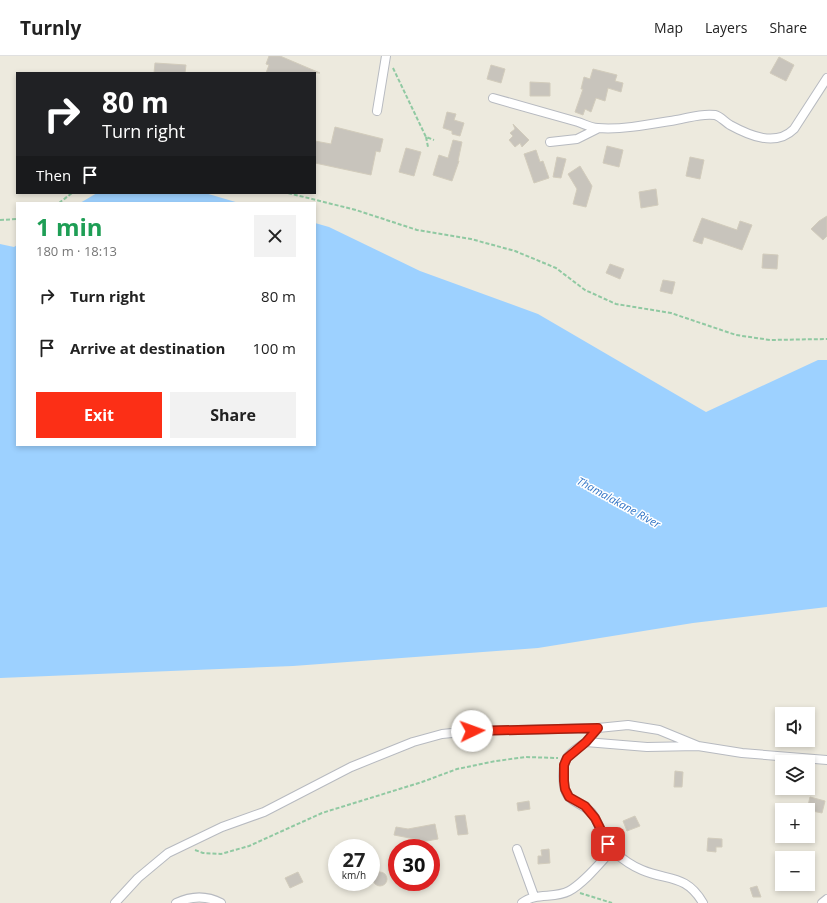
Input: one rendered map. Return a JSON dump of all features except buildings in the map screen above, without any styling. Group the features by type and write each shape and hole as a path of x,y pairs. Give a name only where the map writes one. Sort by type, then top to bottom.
{"street":[{"path":"376,110 388,59"},
{"path":"493,98 596,128 622,128 661,123 700,114 716,116 730,125 750,134 768,139 777,138 788,134 794,129 827,78"},
{"path":"550,142 577,139 596,128"},
{"path":"115,903 138,878 152,866 168,853 183,845 222,827 264,812 351,767 413,742 442,734 472,731 598,728 628,725 643,726 659,730 698,746"},
{"path":"598,728 586,742 567,758 564,765 564,781 569,797 585,806 591,812 612,850 641,870 684,882 698,893 703,903"},
{"path":"586,742 647,746 698,746 742,753 827,760"},
{"path":"517,849 534,896"},
{"path":"522,903 534,896 552,895 569,891 588,876 612,850"},
{"path":"176,903 191,898 203,897 220,903"},
{"path":"822,903 827,899"}],"path":[{"path":"388,59 426,137 428,147"},
{"path":"426,137 434,140"},
{"path":"60,202 71,194"},
{"path":"292,194 356,210 417,230 471,239 515,251 556,268 585,290 616,304 672,313 736,335 770,340 827,339"},
{"path":"0,220 16,219"},
{"path":"183,845 203,853 221,854 249,846 322,813 422,782 457,769 526,757 552,759 567,758"},
{"path":"569,891 612,903"}],"water":[{"path":"95,194 208,194 236,202 82,202"},
{"name":"Thamalakane River","path":"316,223 329,227 420,271 538,314 706,412 818,360 827,360 827,607 693,623 538,648 293,666 0,678 0,244 14,247 16,246 16,446 316,446"}],"route":[{"path":"472,731 598,728 586,742 567,758 564,765 564,781 565,789 569,797 585,806 591,812 599,824 608,844"}]}
